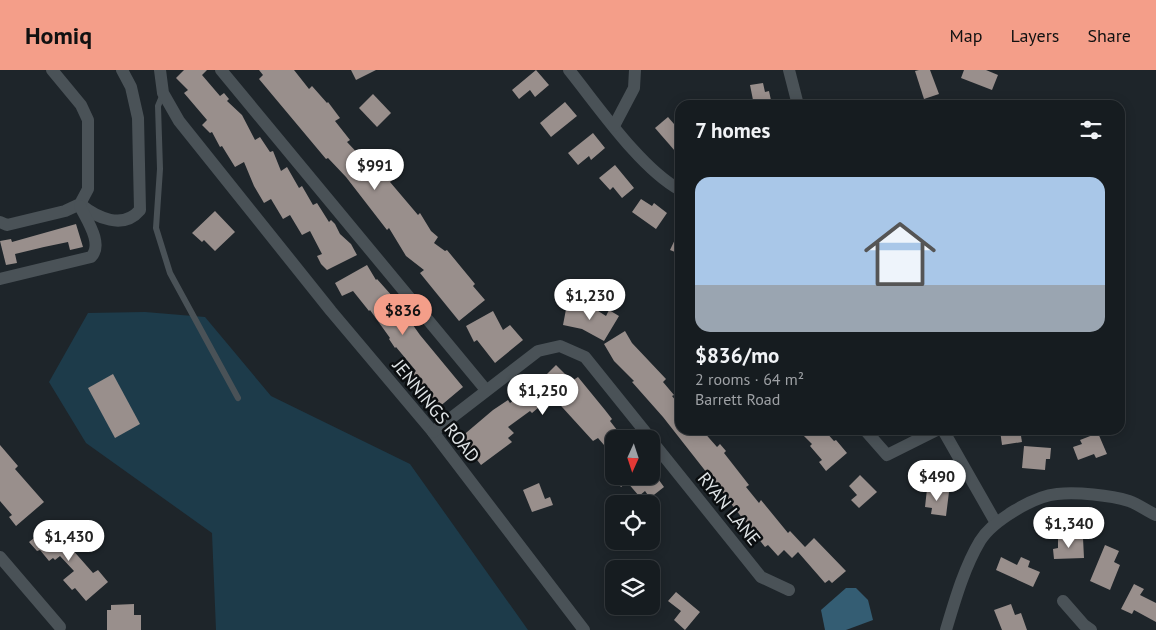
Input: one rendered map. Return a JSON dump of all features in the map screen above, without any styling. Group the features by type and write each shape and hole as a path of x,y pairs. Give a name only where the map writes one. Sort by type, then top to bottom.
{"street":[{"path":"0,222 7,225 66,211 80,204 88,189 88,120 81,105 52,70"},
{"path":"80,204 90,212 104,218 120,221 130,219 140,210 138,118 130,87 122,70"},
{"name":"JENNINGS ROAD","path":"160,70 163,93 179,121 331,311 433,432 584,630"},
{"path":"222,70 486,390"},
{"path":"569,70 645,163 675,187"},
{"path":"614,126 634,88 635,70"},
{"path":"789,70 797,100"},
{"path":"0,279 91,257 96,248 95,239 80,204"},
{"name":"RYAN LANE","path":"433,432 538,351 560,346 585,357 644,430"},
{"path":"869,435 887,455 927,435"},
{"path":"946,435 996,523"},
{"name":"RYAN LANE","path":"660,450 761,577 788,590"},
{"path":"946,630 958,588 980,540 996,523 1023,506 1055,494 1091,495 1130,501 1156,516"},
{"path":"0,557 60,627"},
{"path":"1063,601 1084,625 1091,630"}],"lane":[{"path":"163,93 158,106 160,169 156,228 170,273 238,398"}],"shaded area":[{"path":"145,312 205,317 271,396 410,464 528,630 216,630 212,533 86,443 49,382 88,313"},
{"path":"846,588 856,588 868,600 873,620 846,630 825,630 821,610"}],"building":[{"path":"184,70 207,70 202,75 220,96 224,93 229,99 227,101 242,115 255,140 260,137 270,152 273,151 281,171 287,167 299,188 302,186 313,205 317,203 329,222 331,220 335,224 340,234 351,244 357,255 327,270 321,264 317,256 322,254 310,231 302,235 290,215 283,219 271,199 264,203 254,186 244,162 235,167 222,146 220,147 212,132 210,133 202,125 207,120 184,93 188,90 176,78"},
{"path":"259,70 294,70 309,89 312,86 328,102 340,118 335,121 350,140 347,142 365,161 370,158 383,174 386,172 392,180 390,182 418,215 420,213 431,231 438,237 434,243 445,251 447,250 475,284 473,286 485,300 459,321 420,273 424,270 406,256 389,228 387,230 346,177 328,158 326,159 259,79 263,75"},
{"path":"351,70 376,70 356,80"},
{"path":"536,70 549,85 535,97 530,90 519,99 512,90"},
{"path":"930,70 939,94 924,99 915,71"},
{"path":"964,70 986,70 998,75 992,90 961,78"},
{"path":"763,83 765,92 769,91 771,100 753,100 750,85"},
{"path":"373,94 391,113 377,127 359,108"},
{"path":"565,102 577,116 551,137 540,123"},
{"path":"668,117 675,125 675,151 655,128"},
{"path":"593,133 605,148 591,160 589,156 578,165 568,153"},
{"path":"615,165 634,188 622,198 613,187 610,190 599,178"},
{"path":"641,199 652,206 654,203 667,213 656,229 632,212"},
{"path":"215,211 235,232 215,251 204,240 202,242 192,233"},
{"path":"76,224 83,247 70,250 68,242 44,247 15,254 17,263 6,265 0,241 11,239 12,242"},
{"path":"675,240 675,252 670,250"},
{"path":"367,265 376,280 393,297 420,335 463,387 438,408 411,376 416,371 395,348 370,310 353,291 342,296 335,283"},
{"path":"567,304 595,309 606,316 609,310 619,316 604,341 582,329 563,325"},
{"path":"493,311 503,330 510,325 523,340 495,363 477,340 474,342 466,326"},
{"path":"625,331 632,343 666,379 663,382 674,395 672,396 675,400 675,432 632,382 634,381 614,361 604,344"},
{"path":"556,365 572,381 578,377 612,419 610,421 617,430 605,430 605,446 598,438 593,441 552,396 532,413 530,411 508,427 514,433 508,438 512,442 481,465 460,438 493,410 508,400 510,403 535,386"},
{"path":"113,374 140,424 115,438 88,388"},
{"path":"677,435 706,435 717,447 720,444 726,451 724,453 749,485 746,487 759,503 761,500 788,533 790,531 805,547 814,538 846,571 832,583 829,580 825,583 798,552 792,558 784,550 778,556 768,545 765,547"},
{"path":"803,435 829,435 834,441 836,440 847,453 826,471 819,462 822,460 810,446 812,444"},
{"path":"1001,435 1021,435 1022,442 1002,445"},
{"path":"1093,435 1099,435 1107,454 1096,458 1094,454 1078,460 1073,447 1082,444 1080,440"},
{"path":"0,445 18,466 15,469 44,502 16,526 9,517 12,515 0,501"},
{"path":"1024,446 1051,448 1050,459 1046,459 1045,470 1022,468"},
{"path":"860,475 877,492 859,508 851,500 857,495 849,486"},
{"path":"660,482 664,487 654,495 648,495 645,491 638,495 630,485 660,485"},
{"path":"539,483 545,499 550,497 553,505 532,512 523,490"},
{"path":"927,489 949,492 946,516 931,514 932,508 925,507"},
{"path":"52,524 61,535 64,533 69,539 67,540 71,548 93,573 98,570 108,582 86,601 75,588 72,590 63,580 74,571 60,556 55,560 53,558 49,561 40,550 37,551 29,542"},
{"path":"1058,538 1083,538 1084,558 1054,559 1053,549 1058,548"},
{"path":"1105,545 1119,551 1114,562 1120,565 1110,590 1090,581"},
{"path":"1001,557 1017,565 1021,557 1030,561 1028,567 1040,572 1033,587 996,570"},
{"path":"1134,584 1144,589 1140,595 1156,603 1156,622 1134,610 1132,614 1121,609"},
{"path":"676,592 700,612 685,630 674,620 681,611 668,601"},
{"path":"134,604 134,615 141,615 141,630 107,630 107,610 111,610 111,605"},
{"path":"1011,604 1015,615 1021,613 1027,630 1002,630 994,610"}]}
